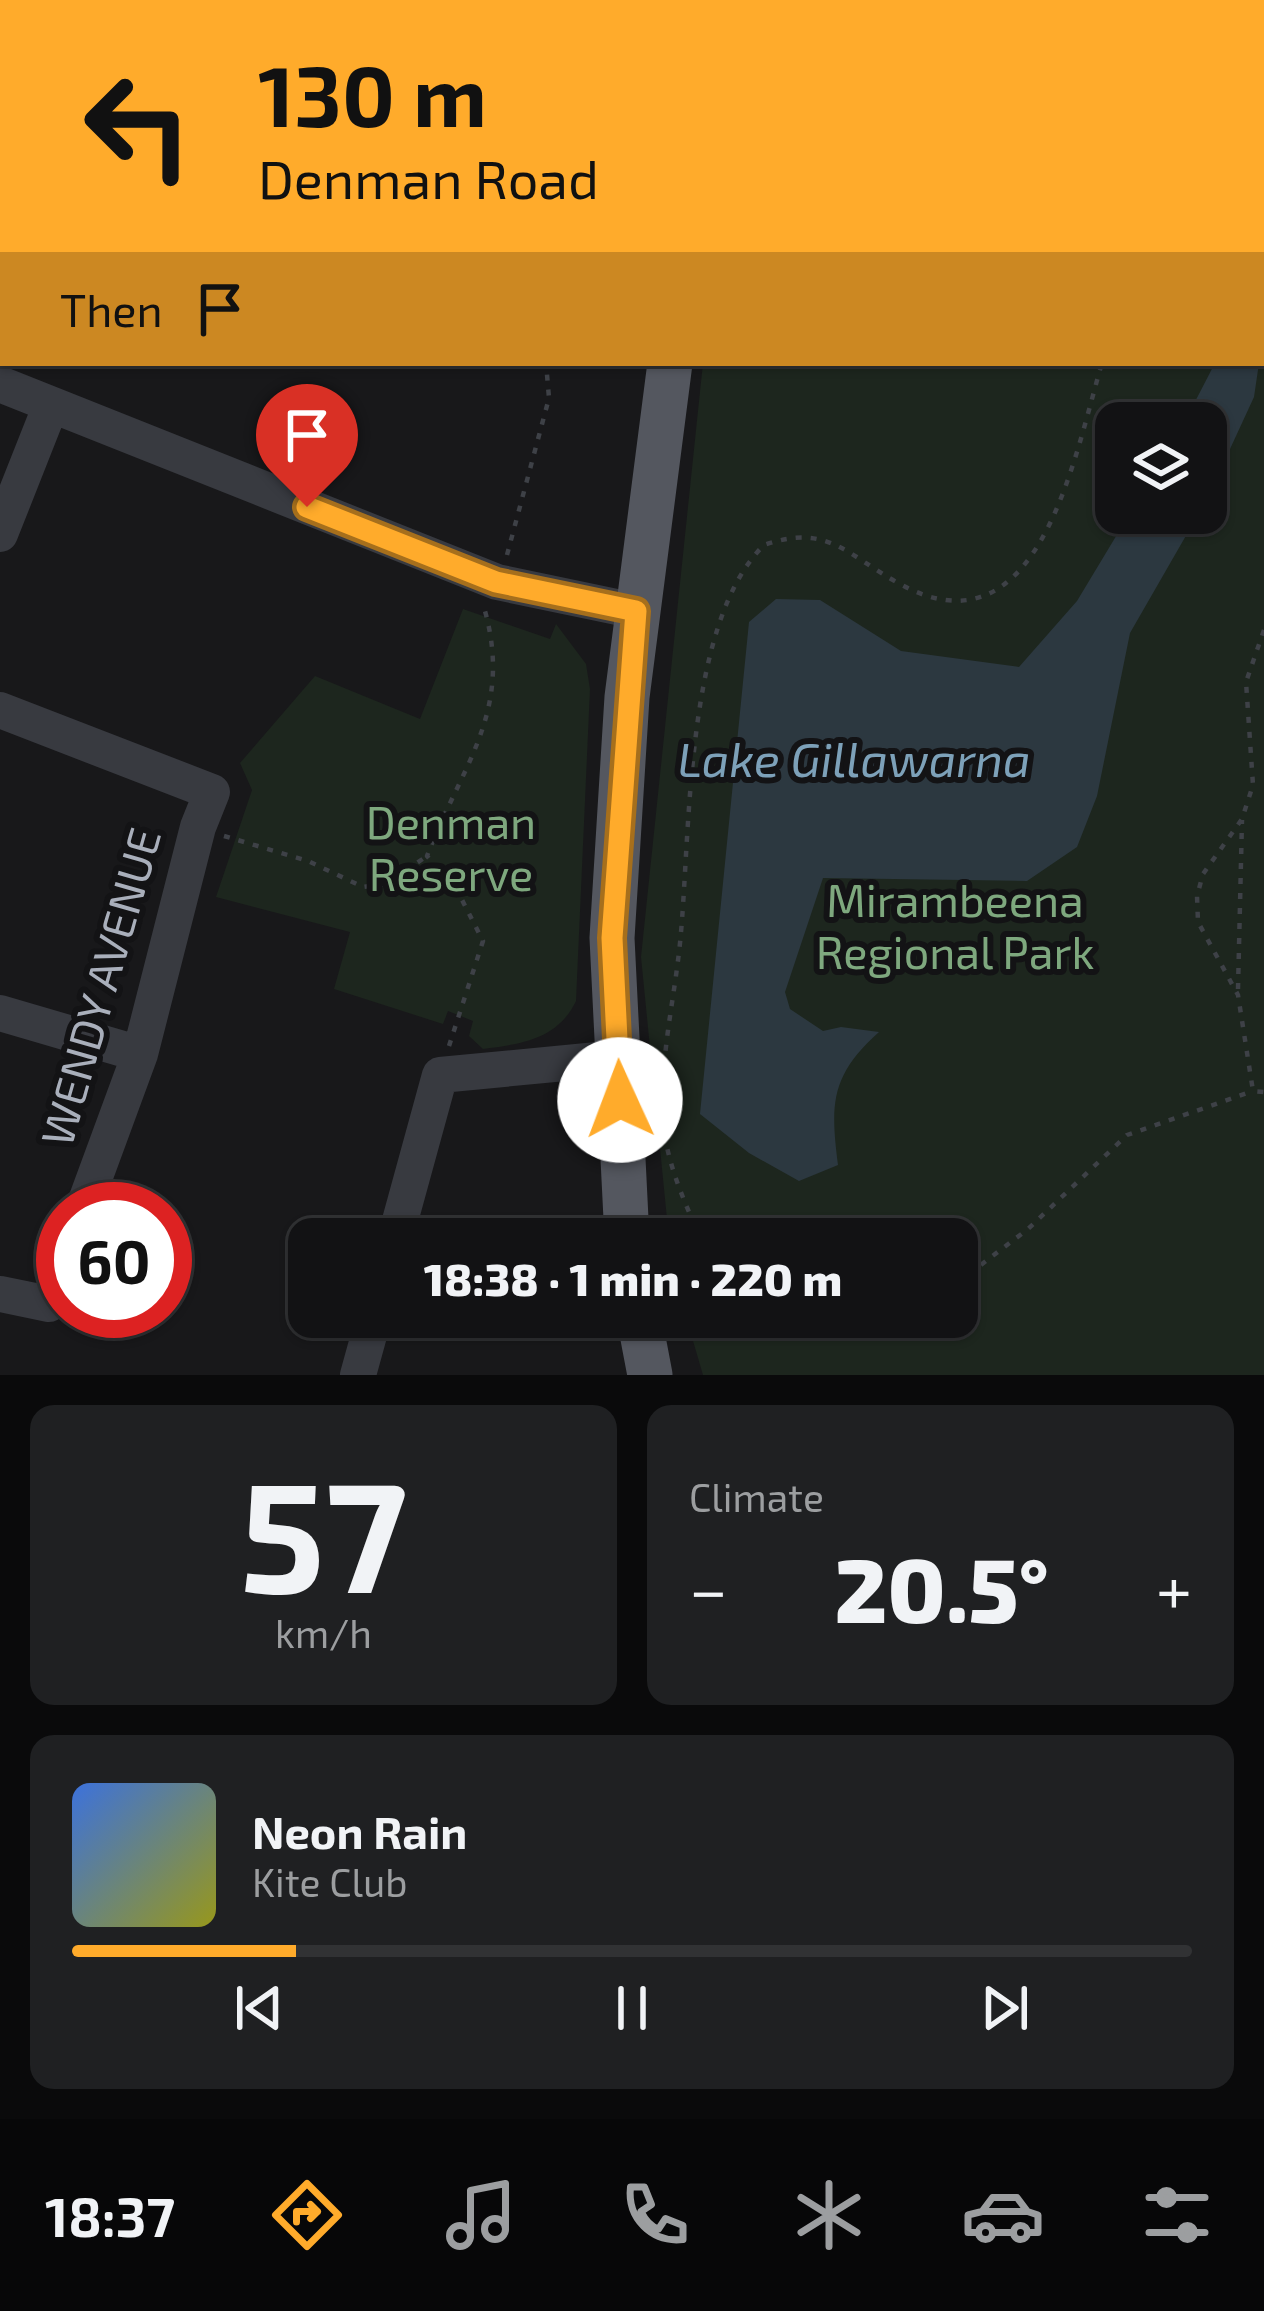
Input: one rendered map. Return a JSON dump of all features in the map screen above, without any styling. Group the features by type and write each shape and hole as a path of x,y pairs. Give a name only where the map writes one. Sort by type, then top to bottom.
{"main road":[{"path":"626,1218 612,938 636,611 670,366"},
{"path":"643,1338 650,1375"}],"street":[{"path":"0,384 496,582 636,611"},
{"path":"0,534 52,405"},
{"name":"WENDY AVENUE","path":"0,710 212,792 198,826 140,1054 93,1182"},
{"path":"0,1013 140,1054"},
{"path":"401,1218 440,1075 618,1058"},
{"path":"0,1294 36,1301"},
{"path":"358,1375 368,1338"}],"path":[{"path":"198,826 308,861 363,887 386,884 427,856 464,782 494,699 496,651 485,611 549,398 546,366"},
{"path":"691,1218 678,1189 663,1121 664,1044 679,948 696,753 715,633 726,597 764,545 813,536 840,545 899,584 931,597 986,599 1010,584 1036,550 1067,482 1101,366"},
{"path":"1253,1091 1238,994 1243,819 1253,785 1246,682 1264,630"},
{"path":"1238,994 1198,922 1197,896 1216,854 1243,819"},
{"path":"427,856 459,894 483,941 440,1075"},
{"path":"978,1267 1028,1229 1127,1135 1253,1091 1264,1092"}],"green space":[{"name":"Mirambeena Regional Park","path":"703,366 1264,366 1264,1375 703,1375 692,1338 978,1338 978,1218 667,1218 641,957"},
{"name":"Denman Reserve","path":"463,609 550,639 556,624 586,664 590,689 576,1001 549,1032 525,1042 483,1049 469,1036 473,1021 448,1011 443,1024 334,989 350,932 216,897 252,790 240,763 315,676 420,719"}],"water":[{"path":"1213,366 1259,366 1254,397 1227,456 1227,402 1195,402"},
{"name":"Lake Gillawarna","path":"1117,534 1187,534 1130,633 1097,796 1077,847 1027,881 823,878 785,992 790,1009 823,1031 841,1027 879,1032 851,1062 838,1091 834,1124 838,1165 799,1181 749,1153 700,1114 749,622 776,599 820,600 901,651 1019,667 1077,601"}],"route":[{"path":"307,507 496,582 636,611 612,938 620,1100"}]}
